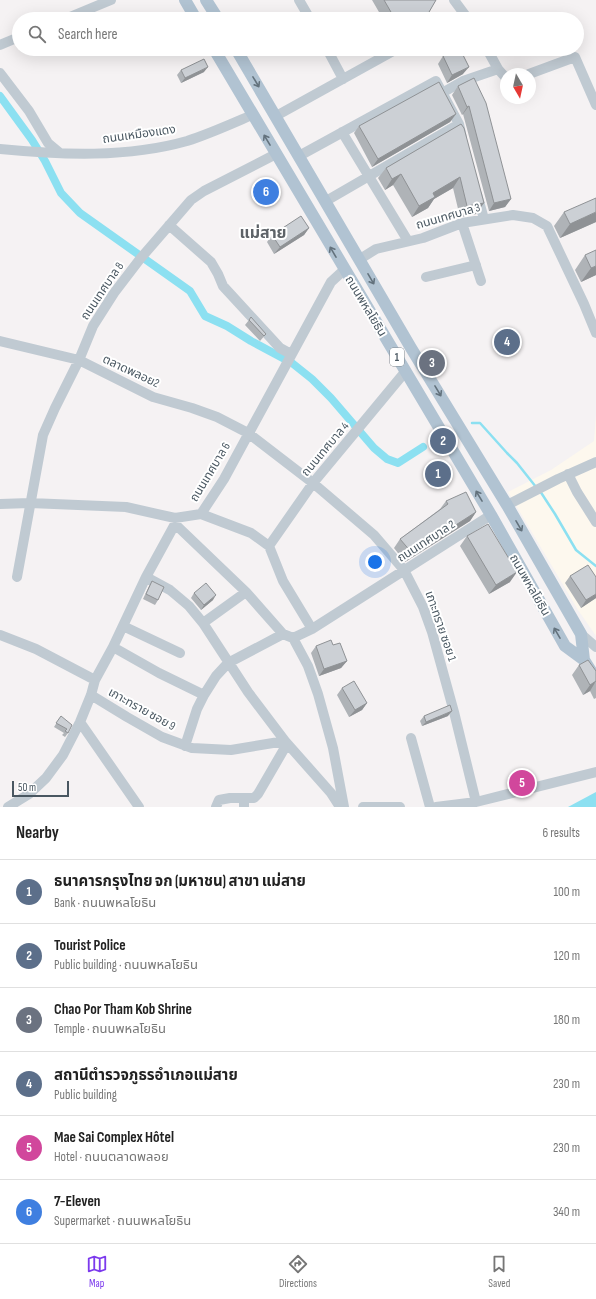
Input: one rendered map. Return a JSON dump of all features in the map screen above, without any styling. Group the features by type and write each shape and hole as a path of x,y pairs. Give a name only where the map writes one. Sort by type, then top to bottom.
{"main road":[{"path":"185,0 192,12"},
{"path":"207,0 214,12"},
{"name":"ถนนพหลโยธิน","path":"218,56 491,515 565,646 584,660 596,680"},
{"name":"ถนนพหลโยธิน","path":"240,56 412,348 507,504 581,634 584,660"},
{"path":"396,356 412,348"}],"street":[{"path":"76,12 88,5 110,0"},
{"path":"299,0 306,12"},
{"path":"454,0 463,12"},
{"path":"0,44 12,40"},
{"path":"331,56 343,79"},
{"path":"276,116 384,56"},
{"path":"491,56 500,71"},
{"path":"536,71 575,57 596,104"},
{"path":"442,93 464,81 498,69"},
{"path":"0,73 29,111 48,143 58,153"},
{"path":"299,156 436,81 458,124 465,146"},
{"name":"ถนนเหมืองแดง","path":"0,149 35,153 116,153 187,141 252,115"},
{"path":"326,201 458,124"},
{"path":"342,132 408,241"},
{"name":"ถนนเทศบาล 8","path":"17,577 43,435 79,360 93,326 114,293 140,259 191,200 204,191 276,154"},
{"path":"474,183 484,219"},
{"name":"ถนนเทศบาล 3","path":"360,259 376,249 423,238 462,223 513,215 522,215 534,218 547,226 596,333"},
{"path":"462,223 481,281"},
{"path":"169,225 211,262 223,286 280,348 291,354"},
{"path":"426,277 476,265"},
{"name":"ถนนเทศบาล 6","path":"0,504 30,503 126,507 175,521 201,514 224,479 331,282 344,270"},
{"name":"ตลาดพลอย2","path":"0,340 79,360 153,397 192,408 216,417 248,433"},
{"name":"ถนนเทศบาล 4","path":"269,546 313,483 406,372"},
{"name":"เกาะทราย ซอย 1","path":"248,433 313,483 374,535 404,570 423,607 432,632 454,712 476,802"},
{"path":"507,504 596,462"},
{"path":"568,474 576,492 596,522"},
{"path":"201,514 251,533 269,546 283,581 312,628"},
{"name":"ถนนเทศบาล 2","path":"293,638 312,628 491,515"},
{"path":"8,807 29,794 46,778 63,755 80,722 96,680 175,521 246,592 283,634 293,638 308,666 318,694 333,748 344,807"},
{"path":"146,577 170,590 189,606 204,623 228,663 266,718 286,743 331,793 340,807"},
{"path":"204,623 246,592"},
{"path":"123,626 180,652"},
{"path":"185,746 197,709 216,676 228,663 283,634"},
{"path":"581,634 596,647"},
{"path":"0,635 36,649 96,680"},
{"path":"113,647 159,673 204,695"},
{"name":"เกาะทราย ซอย 9","path":"91,695 162,737 192,748 231,750 286,743"},
{"path":"80,722 139,807"},
{"path":"411,738 430,807"},
{"path":"216,807 219,800 230,798 244,803 254,798 258,794 286,743"},
{"path":"436,807 476,802 596,772"},
{"path":"331,793 342,792"},
{"path":"363,807 400,807"}],"shaded area":[{"path":"596,415 596,636 578,610 508,492 551,470 594,441"}],"water":[{"path":"596,792 596,807 568,807"}],"building":[{"path":"384,0 436,0 429,12 391,12"},
{"path":"443,56 464,56 469,67 452,75"},
{"path":"204,59 208,67 185,78 181,70"},
{"path":"474,78 486,103 511,199 494,203 469,106 467,107 458,86"},
{"path":"439,82 456,114 378,159 359,126"},
{"path":"461,124 464,128 484,203 467,206 460,177 433,193 435,197 419,206 401,174 392,179 386,168"},
{"path":"596,198 596,212 570,224 564,212"},
{"path":"301,216 309,228 280,247 272,235"},
{"path":"596,250 596,266 591,268 585,255"},
{"path":"251,317 266,334 264,336 249,320"},
{"path":"466,492 476,512 412,553 400,539 448,504 446,501"},
{"path":"488,524 517,572 496,585 467,536"},
{"path":"588,565 596,577 596,594 586,600 570,576"},
{"path":"152,581 164,587 158,600 146,594"},
{"path":"206,583 216,595 204,605 194,593"},
{"path":"331,640 333,645 340,643 347,661 324,669 316,646"},
{"path":"588,660 596,671 596,681 590,685 579,665"},
{"path":"354,681 367,703 355,710 342,688"},
{"path":"450,705 452,711 426,722 424,716"},
{"path":"61,716 72,725 68,733 65,731 67,729 56,723"}],"waterway":[{"path":"0,96 32,140 45,161 61,193 80,213 190,291 205,316 227,326 292,363 312,379 331,398 374,448 387,459 398,463 423,447"},
{"path":"472,423 480,423 517,463 536,487"},
{"path":"540,491 576,550 596,566"}],"place":[{"name":"7-Eleven","path":"266,192"},
{"name":"สถานีตำรวจภูธรอำเภอแม่สาย","path":"507,342"},
{"name":"Chao Por Tham Kob Shrine","path":"432,363"},
{"name":"Tourist Police","path":"443,441"},
{"name":"ธนาคารกรุงไทย จก (มหาชน) สาขา แม่สาย","path":"438,474"},
{"name":"Mae Sai Complex Hôtel","path":"522,783"}],"district":[{"name":"แม่สาย","path":"263,232"}]}
